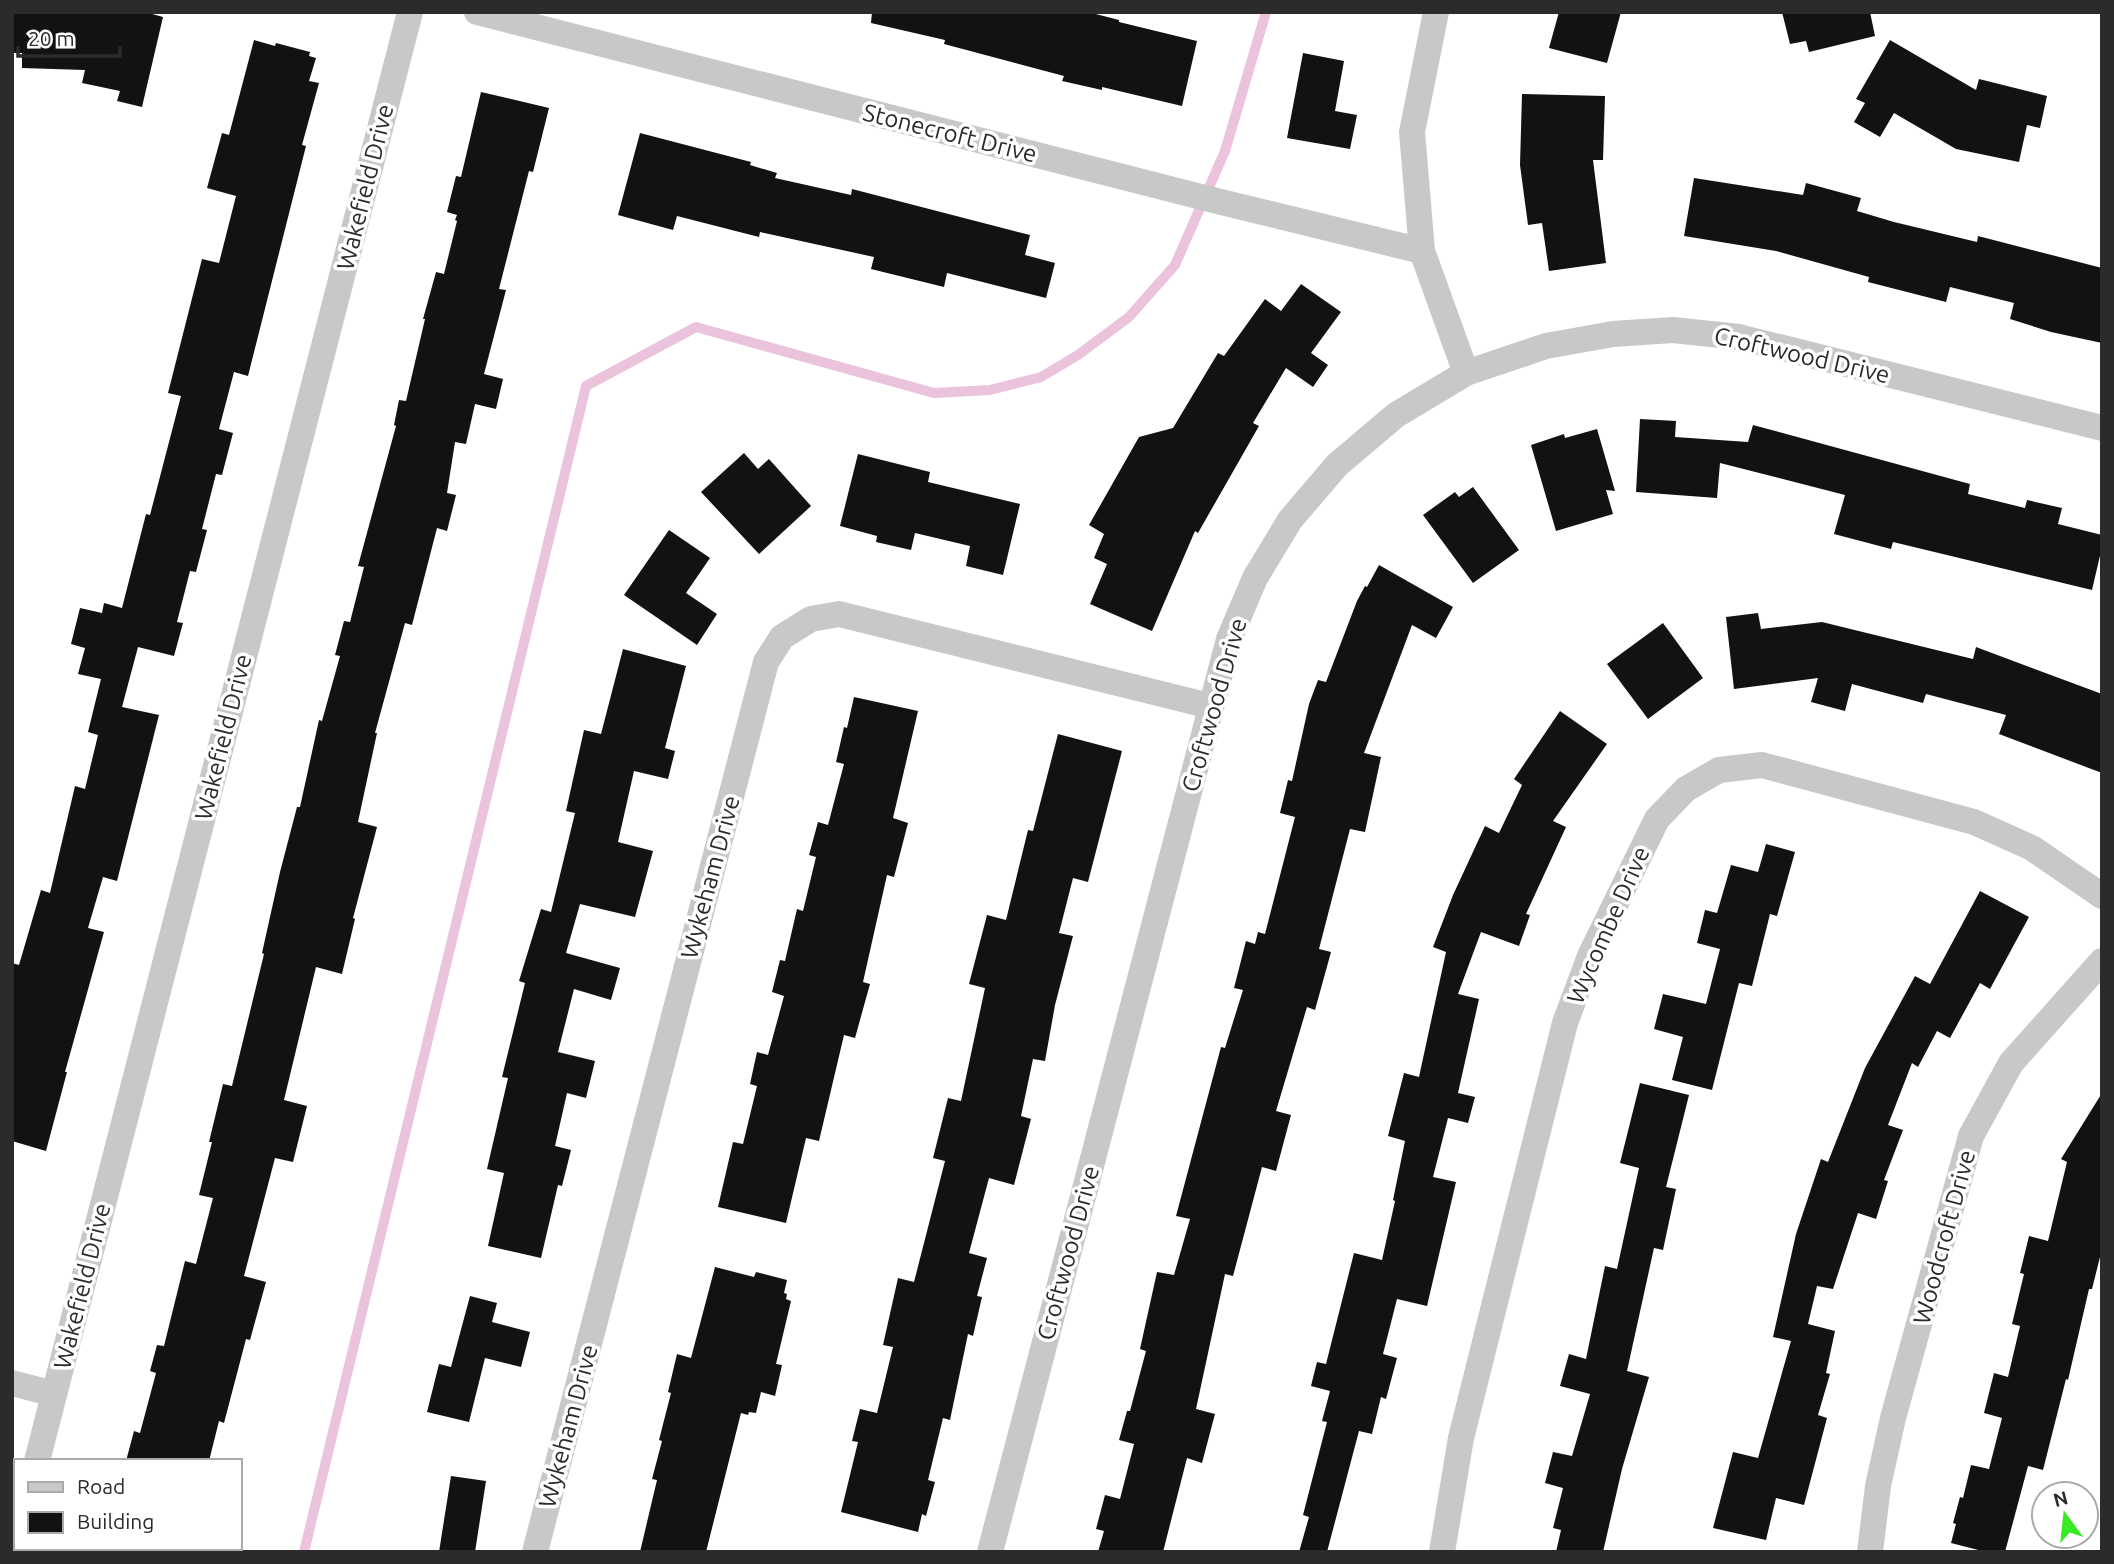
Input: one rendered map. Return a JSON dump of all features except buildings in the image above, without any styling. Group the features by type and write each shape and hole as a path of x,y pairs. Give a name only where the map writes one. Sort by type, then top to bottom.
{"street":[{"name":"Wakefield Drive","path":"38,1459 410,12"},
{"name":"Stonecroft Drive","path":"477,12 1422,251"},
{"path":"1436,12 1412,132 1422,251 1466,373"},
{"name":"Croftwood Drive","path":"990,1552 1229,639 1255,578 1290,520 1337,465 1396,415 1466,373 1546,346 1613,334 1673,330 1739,337 2102,428"},
{"name":"Wykeham Drive","path":"535,1552 766,662 782,637 811,619 838,614 1210,706"},
{"name":"Wycombe Drive","path":"1443,1552 1461,1438 1565,1023 1590,956 1657,819 1686,789 1719,770 1762,765 1975,822 2032,848 2102,897"},
{"name":"Woodcroft Drive","path":"1870,1552 1878,1486 1894,1418 1971,1136 2011,1063 2102,961"},
{"path":"12,1383 54,1394"}],"waterway":[{"path":"304,1552 586,386 696,327 934,393 990,390 1041,377 1078,355 1129,317 1175,265 1225,151 1266,12"}]}
